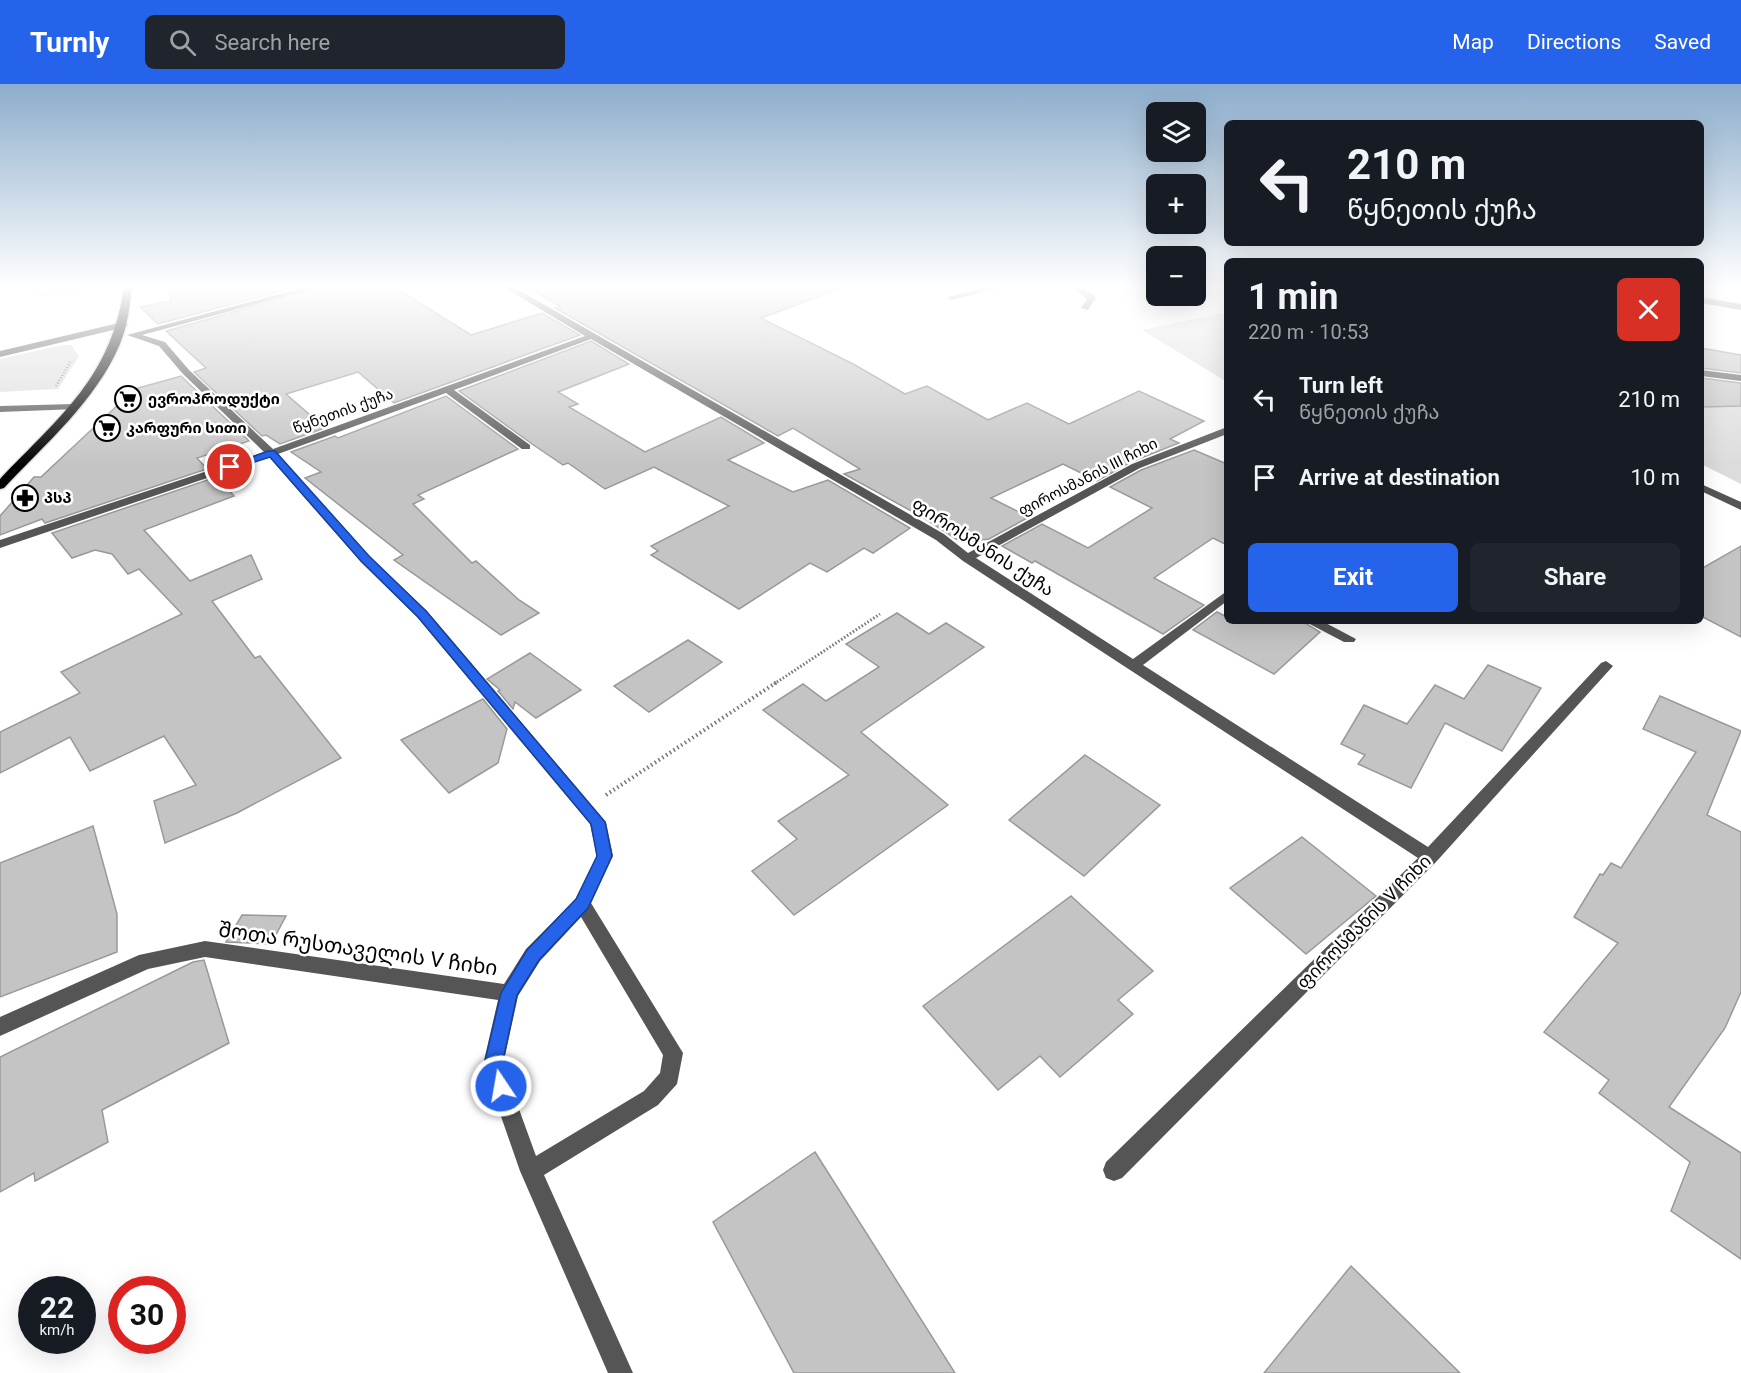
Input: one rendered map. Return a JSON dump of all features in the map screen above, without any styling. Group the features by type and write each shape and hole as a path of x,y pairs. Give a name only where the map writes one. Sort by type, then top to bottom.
{"main road":[{"path":"0,486 73,407 105,367 118,345"}],"street":[{"path":"0,354 53,345"},
{"path":"163,345 174,355 186,372 272,453 365,559 422,614 598,822 605,856 582,904 533,955 509,993 493,1065 531,1171 621,1373"},
{"name":"წყნეთის ქუჩა","path":"0,544 272,453 567,345"},
{"name":"ფიროსმანის ქუჩა","path":"608,345 940,537 966,558 1430,857"},
{"path":"1704,373 1741,378"},
{"path":"447,389 526,447"},
{"path":"0,409 73,407"},
{"name":"ფიროსმანის III ჩიხი","path":"966,558 1136,466 1224,431"},
{"path":"1704,488 1741,507"},
{"path":"1133,666 1224,597"},
{"path":"1318,624 1350,639"},
{"name":"ფიროსმანის V ჩიხი","path":"1114,1170 1430,857 1606,666"},
{"path":"531,1171 651,1098 669,1077 674,1053 582,904"},
{"name":"შოთა რუსთაველის V ჩიხი","path":"0,1027 146,961 205,949 509,993"}],"path":[{"path":"587,807 880,614"}],"shaded area":[{"path":"62,345 71,345 79,356 58,389 0,392 0,359"},
{"path":"1167,345 1224,345 1224,380"},
{"path":"1704,399 1741,402 1741,484 1704,466"}],"building":[{"path":"181,345 552,345 394,403 358,372 286,394 325,428 280,444 266,435 262,436 194,372 206,368"},
{"path":"580,345 598,345 629,364 558,392 578,404 569,407 645,452 721,417 764,443 728,460 793,492 828,480 910,528 873,553 864,548 827,572 810,563 739,609 651,555 658,551 651,546 729,506 654,467 605,489 568,463 563,465 459,391"},
{"path":"620,345 815,345 905,394 927,386 988,420 1027,403 1069,424 1139,391 1204,421 1170,439 1179,443 1131,462 1097,481 1063,464 991,498 1029,517 989,539 967,542 956,539 924,518 844,474 860,469 793,428 778,436"},
{"path":"1704,349 1741,355 1741,373 1704,368"},
{"path":"181,376 249,441 197,458 207,469 45,523 42,519 0,535 0,516 34,477 41,477 135,389"},
{"path":"1704,378 1741,383 1741,406 1704,407"},
{"path":"446,396 518,449 418,495 424,499 413,504 472,563 476,561 519,600 539,613 501,635 394,560 403,555 305,478 321,472 291,452 335,436 338,438"},
{"path":"1194,450 1224,463 1224,544 1213,538 1154,578 1204,605 1163,634 1035,561 1032,563 1002,546 1042,524 1088,548 1152,508 1110,487 1141,470"},
{"path":"216,477 234,496 144,530 190,581 251,555 262,579 212,601 255,658 260,656 341,758 237,813 165,843 154,801 196,785 164,736 90,771 70,737 0,773 0,732 80,693 61,672 182,614 139,569 128,574 112,554 95,550 72,558 52,533"},
{"path":"1741,546 1741,637 1704,618 1704,567"},
{"path":"1217,612 1224,616 1224,624 1307,624 1320,632 1274,674 1193,630"},
{"path":"897,613 929,634 946,623 984,647 861,732 948,805 794,915 752,871 797,839 778,821 849,775 763,710 803,684 826,701 879,667 846,644"},
{"path":"688,640 722,662 649,712 614,686"},
{"path":"530,653 581,690 536,718 515,702 513,709 498,691 500,690 487,679"},
{"path":"1488,665 1541,688 1502,751 1445,723 1411,788 1358,764 1365,755 1341,744 1364,705 1407,724 1435,685 1464,699"},
{"path":"1660,696 1741,731 1707,815 1741,832 1741,992 1725,1028 1669,1107 1741,1153 1741,1259 1671,1211 1690,1162 1599,1093 1609,1080 1544,1032 1618,943 1574,917 1600,874 1603,875 1611,863 1621,868 1696,752 1643,729"},
{"path":"483,699 507,729 498,763 449,793 401,740"},
{"path":"1085,755 1160,805 1084,876 1009,820"},
{"path":"93,826 117,914 117,952 0,997 0,863"},
{"path":"1302,837 1376,896 1306,954 1230,888"},
{"path":"1071,896 1153,971 1118,1000 1133,1014 1060,1077 1040,1056 998,1090 923,1006"},
{"path":"242,915 286,916 271,944 226,942"},
{"path":"204,960 229,1043 102,1110 108,1142 35,1181 34,1173 0,1192 0,1057 193,962"},
{"path":"815,1152 955,1373 794,1373 713,1222"},
{"path":"1351,1266 1460,1373 1264,1373"}],"place":[{"name":"ევროპროდუქტი","path":"128,399"},
{"name":"კარფური სითი","path":"107,428"},
{"name":"პსპ","path":"25,498"}],"route":[{"path":"230,467 272,453 365,559 422,614 598,822 605,856 582,904 533,955 509,993 493,1065 501,1086"}]}
